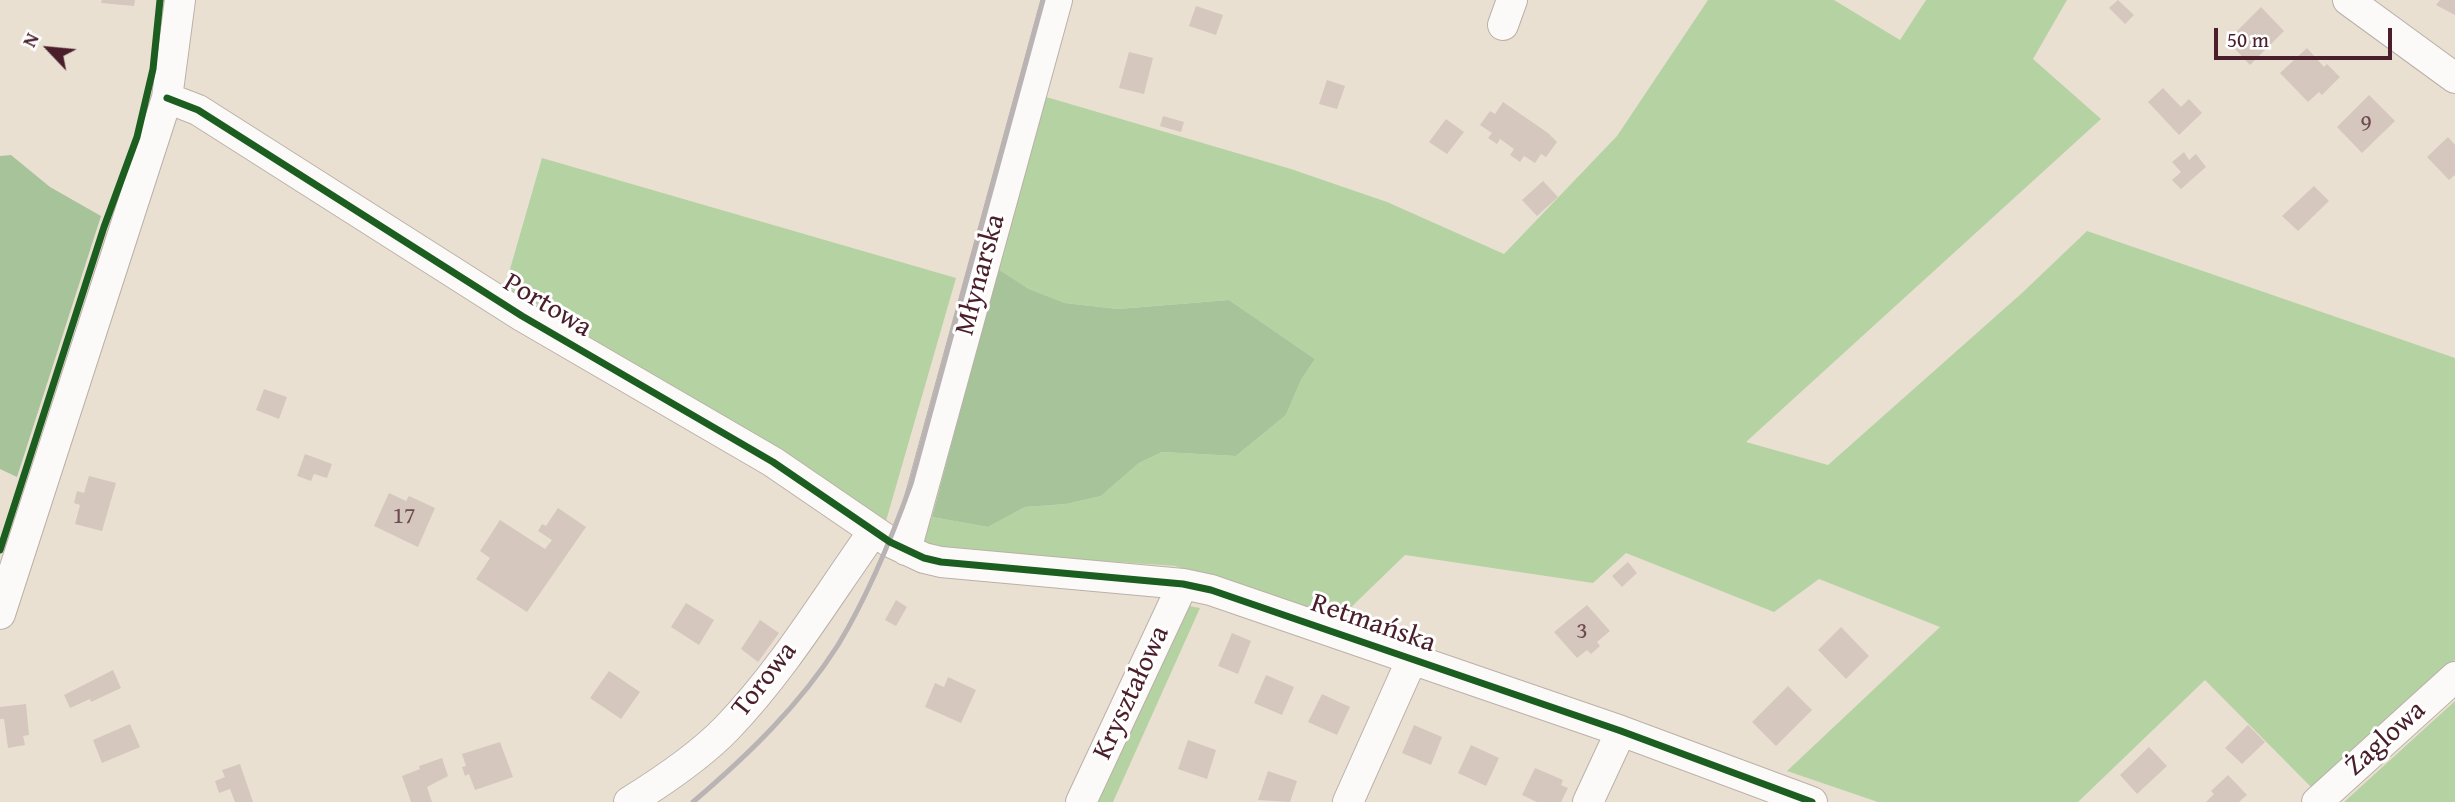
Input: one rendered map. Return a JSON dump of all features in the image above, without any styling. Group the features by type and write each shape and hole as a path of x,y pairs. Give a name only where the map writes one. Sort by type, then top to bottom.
{"street":[{"path":"0,614 167,98 180,0"},
{"name":"Młynarska","path":"906,550 1057,0"},
{"path":"2348,0 2455,78"},
{"name":"Portowa","path":"167,98 198,110 522,316 773,462 873,532 906,550"},
{"name":"Torowa","path":"629,802 691,760 725,730 756,695 873,532"},
{"name":"Retmańska","path":"906,550 941,562 1183,584 1211,590 1621,731 1812,802"},
{"name":"Kryształowa","path":"1081,802 1183,584"},
{"path":"1348,802 1412,659"},
{"name":"Żaglowa","path":"2317,802 2455,677"},
{"path":"1588,802 1621,731"}],"green space":[{"path":"1708,0 1834,0 1900,40 1926,0 2067,0 2033,59 2101,119 1746,442 1828,465 2022,293 2087,231 2455,358 2455,660 2313,789 2205,680 2078,802 1878,802 1787,771 1940,627 1819,579 1774,612 1626,553 1593,583 1405,555 1341,617 1175,566 946,550 919,543 932,517 988,527 1025,507 1066,504 1101,496 1139,463 1162,452 1236,456 1286,415 1301,380 1315,359 1229,300 1118,309 1065,303 1029,289 998,269 1043,96 1291,169 1387,202 1504,254 1617,136"},
{"path":"11,155 50,187 101,216 17,477 0,469 0,156"},
{"path":"542,158 956,278 886,521 504,290"},
{"path":"998,269 1029,289 1065,303 1118,309 1229,300 1315,359 1301,380 1286,415 1236,456 1162,452 1139,463 1101,496 1066,504 1025,507 988,527 932,517"},
{"path":"1189,606 1200,608 1113,802 1098,802"},
{"path":"2455,701 2455,802 2344,802"}],"building":[{"path":"102,0 135,0 134,6 101,3"},
{"path":"2118,0 2134,15 2125,24 2109,8"},
{"path":"2440,0 2455,0 2455,15 2436,5"},
{"path":"1196,6 1223,15 1216,35 1189,26"},
{"path":"2261,7 2284,31 2250,65 2235,49 2241,43 2233,35"},
{"path":"2307,48 2324,67 2327,64 2340,77 2322,95 2319,92 2308,102 2280,73"},
{"path":"1129,52 1153,58 1144,94 1119,88"},
{"path":"1327,80 1345,86 1337,109 1319,104"},
{"path":"2163,88 2181,107 2189,99 2202,113 2179,135 2148,102"},
{"path":"2369,95 2395,121 2362,153 2337,127"},
{"path":"1503,102 1557,142 1546,157 1541,154 1535,163 1524,156 1520,162 1510,155 1514,149 1500,139 1497,144 1488,138 1492,133 1480,125 1490,111 1495,114"},
{"path":"1163,116 1184,122 1181,132 1160,126"},
{"path":"1446,119 1464,132 1447,154 1429,142"},
{"path":"2448,137 2455,145 2455,175 2449,180 2427,157"},
{"path":"2184,152 2189,160 2196,154 2206,167 2181,189 2172,180 2181,172 2172,162"},
{"path":"1543,181 1558,197 1537,216 1522,200"},
{"path":"2314,186 2329,201 2298,231 2282,216"},
{"path":"264,389 287,397 279,419 256,410"},
{"path":"305,454 332,464 327,478 314,474 311,481 297,476"},
{"path":"89,476 116,483 102,531 75,524 80,505 74,503 77,491 84,493"},
{"path":"389,493 406,501 409,496 435,508 418,547 374,526"},
{"path":"558,508 586,527 527,612 476,579 490,558 480,551 500,520 545,549 552,540 538,531 542,524 546,526"},
{"path":"1628,562 1637,573 1622,587 1612,576"},
{"path":"896,600 907,607 896,626 885,620"},
{"path":"686,603 714,620 699,645 671,627"},
{"path":"1587,605 1610,631 1597,642 1600,646 1591,654 1587,650 1577,658 1554,632"},
{"path":"760,620 779,633 758,662 741,649"},
{"path":"1841,627 1869,656 1846,679 1818,650"},
{"path":"1232,633 1251,641 1238,674 1218,666"},
{"path":"113,670 121,688 70,708 64,695"},
{"path":"609,671 640,692 621,719 590,698"},
{"path":"1266,675 1294,687 1282,715 1254,703"},
{"path":"948,677 976,690 961,723 925,707 935,683 944,687"},
{"path":"1788,686 1812,710 1776,746 1752,722"},
{"path":"1322,694 1350,707 1337,735 1308,722"},
{"path":"26,704 29,735 23,736 25,745 8,748 4,719 0,719 0,707"},
{"path":"130,724 140,747 102,763 93,740"},
{"path":"1414,725 1442,737 1431,765 1402,753"},
{"path":"2248,725 2265,742 2242,764 2225,748"},
{"path":"1188,740 1216,750 1207,779 1178,769"},
{"path":"500,742 513,777 475,790 469,774 465,776 462,767 466,766 462,754"},
{"path":"1471,745 1499,758 1486,786 1458,773"},
{"path":"2149,747 2167,766 2137,794 2120,775"},
{"path":"442,758 448,776 427,787 432,802 411,802 402,776 420,769 419,766"},
{"path":"240,764 253,802 235,802 230,789 219,793 215,781 225,777 222,770"},
{"path":"1535,768 1563,780 1561,785 1568,788 1561,802 1537,802 1522,795"},
{"path":"1268,771 1297,781 1290,802 1258,800"},
{"path":"2228,775 2247,795 2239,802 2206,802 2214,794 2211,791"}],"railway":[{"path":"693,802 753,748 807,688 838,645 879,566 911,484 1043,0"}],"cycle path":[{"path":"0,550 104,227 137,137 153,69 160,0"},
{"path":"167,98 198,110 522,316 773,462 890,542 924,558 941,562 1183,584 1211,590 1621,731 1812,802"}]}
